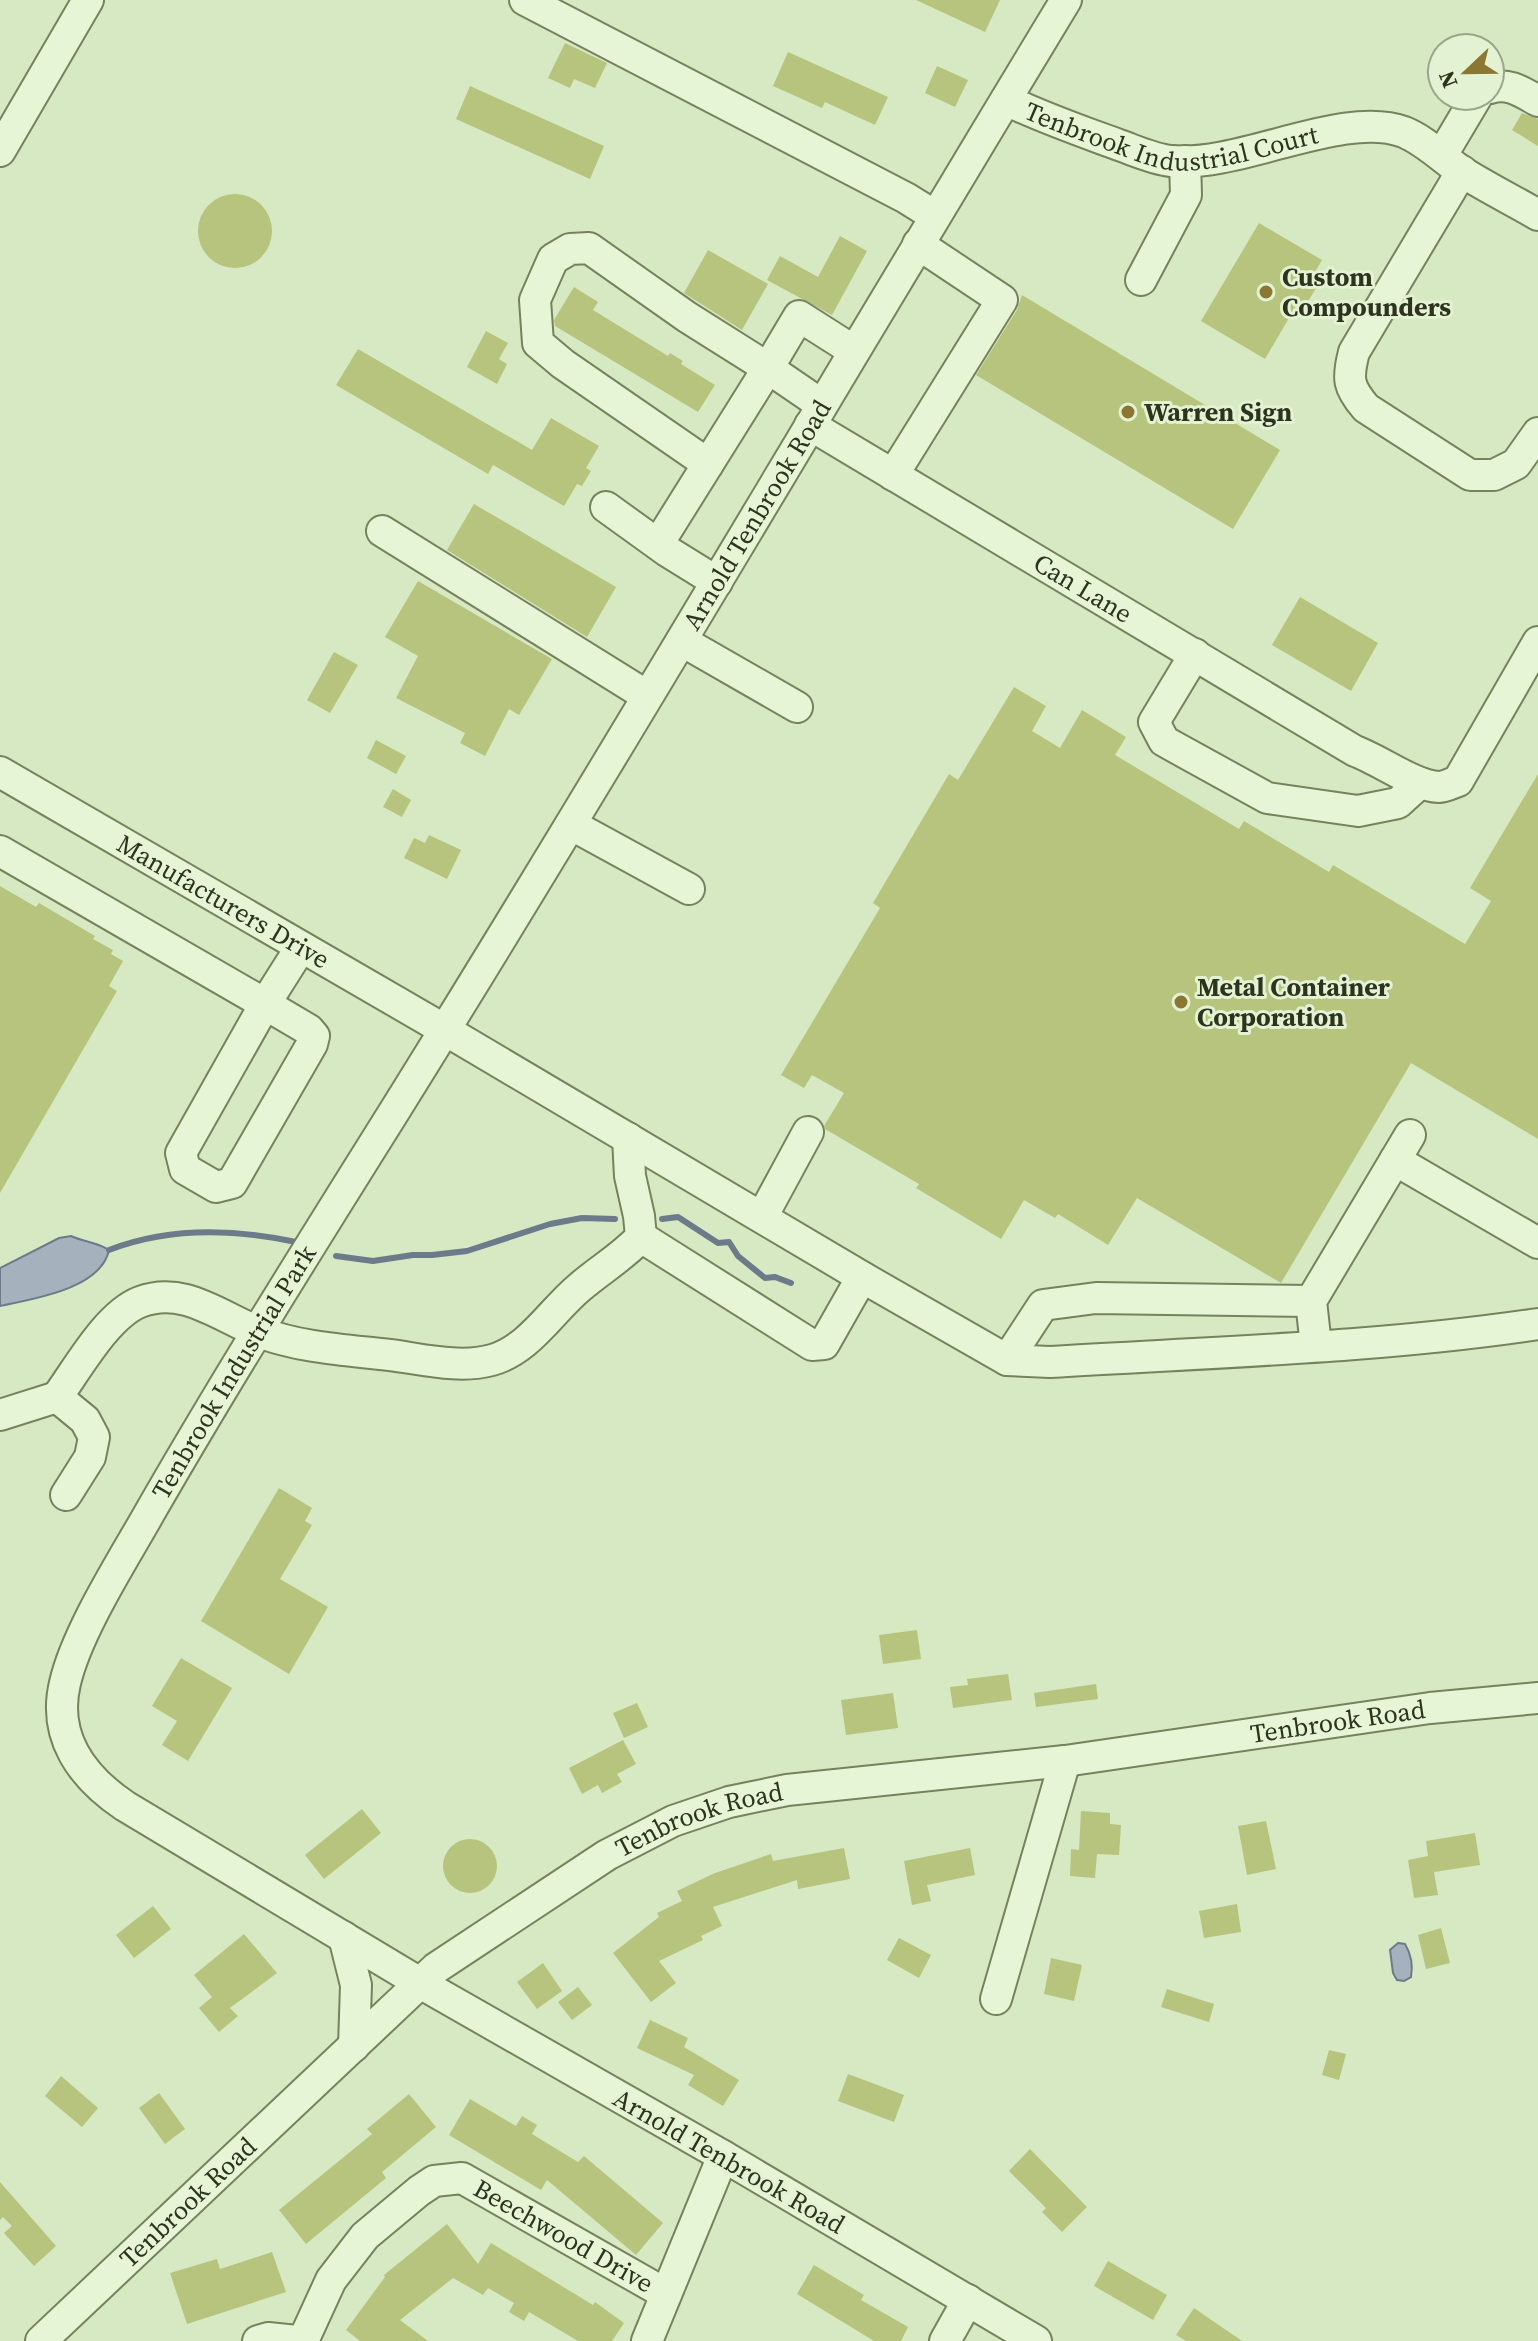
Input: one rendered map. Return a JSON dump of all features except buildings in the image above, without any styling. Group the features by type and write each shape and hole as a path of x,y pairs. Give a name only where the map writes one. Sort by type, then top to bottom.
{"street":[{"path":"0,151 88,0"},
{"path":"525,0 906,198 935,216"},
{"name":"Arnold Tenbrook Road","path":"445,1030 572,825 1066,0"},
{"path":"1506,87 1514,87 1538,101"},
{"name":"Tenbrook Industrial Court","path":"1006,100 1039,116 1142,154 1172,161 1230,156 1339,130 1376,128 1403,132 1538,215"},
{"path":"1471,112 1452,163 1354,352 1348,373 1352,392 1366,408 1470,475 1494,475 1516,464 1538,433"},
{"path":"1141,280 1186,195 1185,161"},
{"path":"893,475 1002,300 918,244"},
{"name":"Can Lane","path":"708,464 563,364 538,343 535,300 553,259 570,249 589,248 687,317 768,368 816,415 893,475 1355,751 1420,783"},
{"path":"658,544 799,316 854,351"},
{"path":"606,507 717,582"},
{"path":"382,531 647,696"},
{"path":"682,641 797,707"},
{"path":"1195,654 1154,722 1164,741 1267,798 1358,811 1398,803 1420,783 1441,787 1458,781 1538,642"},
{"name":"Manufacturers Drive","path":"0,772 445,1030"},
{"path":"572,825 689,889"},
{"path":"0,851 265,1004 314,1036 232,1183 216,1187 185,1169 181,1153 265,1004 301,947"},
{"path":"445,1030 1007,1360 1050,1362 1316,1346 1477,1333 1538,1324"},
{"name":"Tenbrook Industrial Park","path":"420,1983 105,1792 76,1761 63,1721 64,1685 81,1639 147,1517 257,1331 445,1030"},
{"path":"762,1217 808,1132"},
{"path":"0,1415 57,1397 109,1326 130,1307 170,1296 182,1297 291,1343 452,1363 492,1360 511,1352 580,1286 623,1257 641,1237 630,1176 628,1138"},
{"path":"1316,1346 1311,1301 1403,1147 1538,1243"},
{"path":"641,1237 812,1345 824,1344 862,1277"},
{"path":"1007,1360 1043,1305 1096,1298 1311,1301"},
{"path":"57,1397 85,1420 94,1437 90,1457 66,1495"},
{"name":"Tenbrook Road","path":"41,2341 436,1968 639,1836 710,1807 787,1790 1065,1761 1389,1714 1538,1698"},
{"path":"996,1999 1065,1761"},
{"path":"344,1937 356,1985 354,2046"},
{"path":"474,1942 464,1961 461,1978 465,1996 476,2015"},
{"name":"Arnold Tenbrook Road","path":"420,1983 723,2156 1036,2341"},
{"path":"647,2341 723,2156"},
{"name":"Beechwood Drive","path":"300,2341 331,2280 365,2236 419,2191 434,2181 448,2179 462,2178 666,2294"},
{"path":"945,2341 968,2300"},
{"path":"258,2341 268,2338 300,2341"}],"shaded area":[{"path":"71,1236 109,1250 93,1274 64,1290 0,1306 0,1268 59,1238"},
{"path":"1398,1943 1405,1944 1411,1960 1411,1977 1404,1981 1397,1980 1393,1973 1390,1950"}],"waterway":[{"path":"662,1219 678,1217 718,1243 729,1242 738,1256 765,1278 775,1277 791,1283"},
{"path":"336,1256 373,1261 467,1251 550,1224 582,1218 615,1219"},
{"path":"109,1250 155,1237 202,1232 296,1242"}],"place":[{"name":"Custom Compounders","path":"1266,292"},
{"name":"Warren Sign","path":"1128,412"},
{"name":"Metal Container Corporation","path":"1181,1002"}]}
